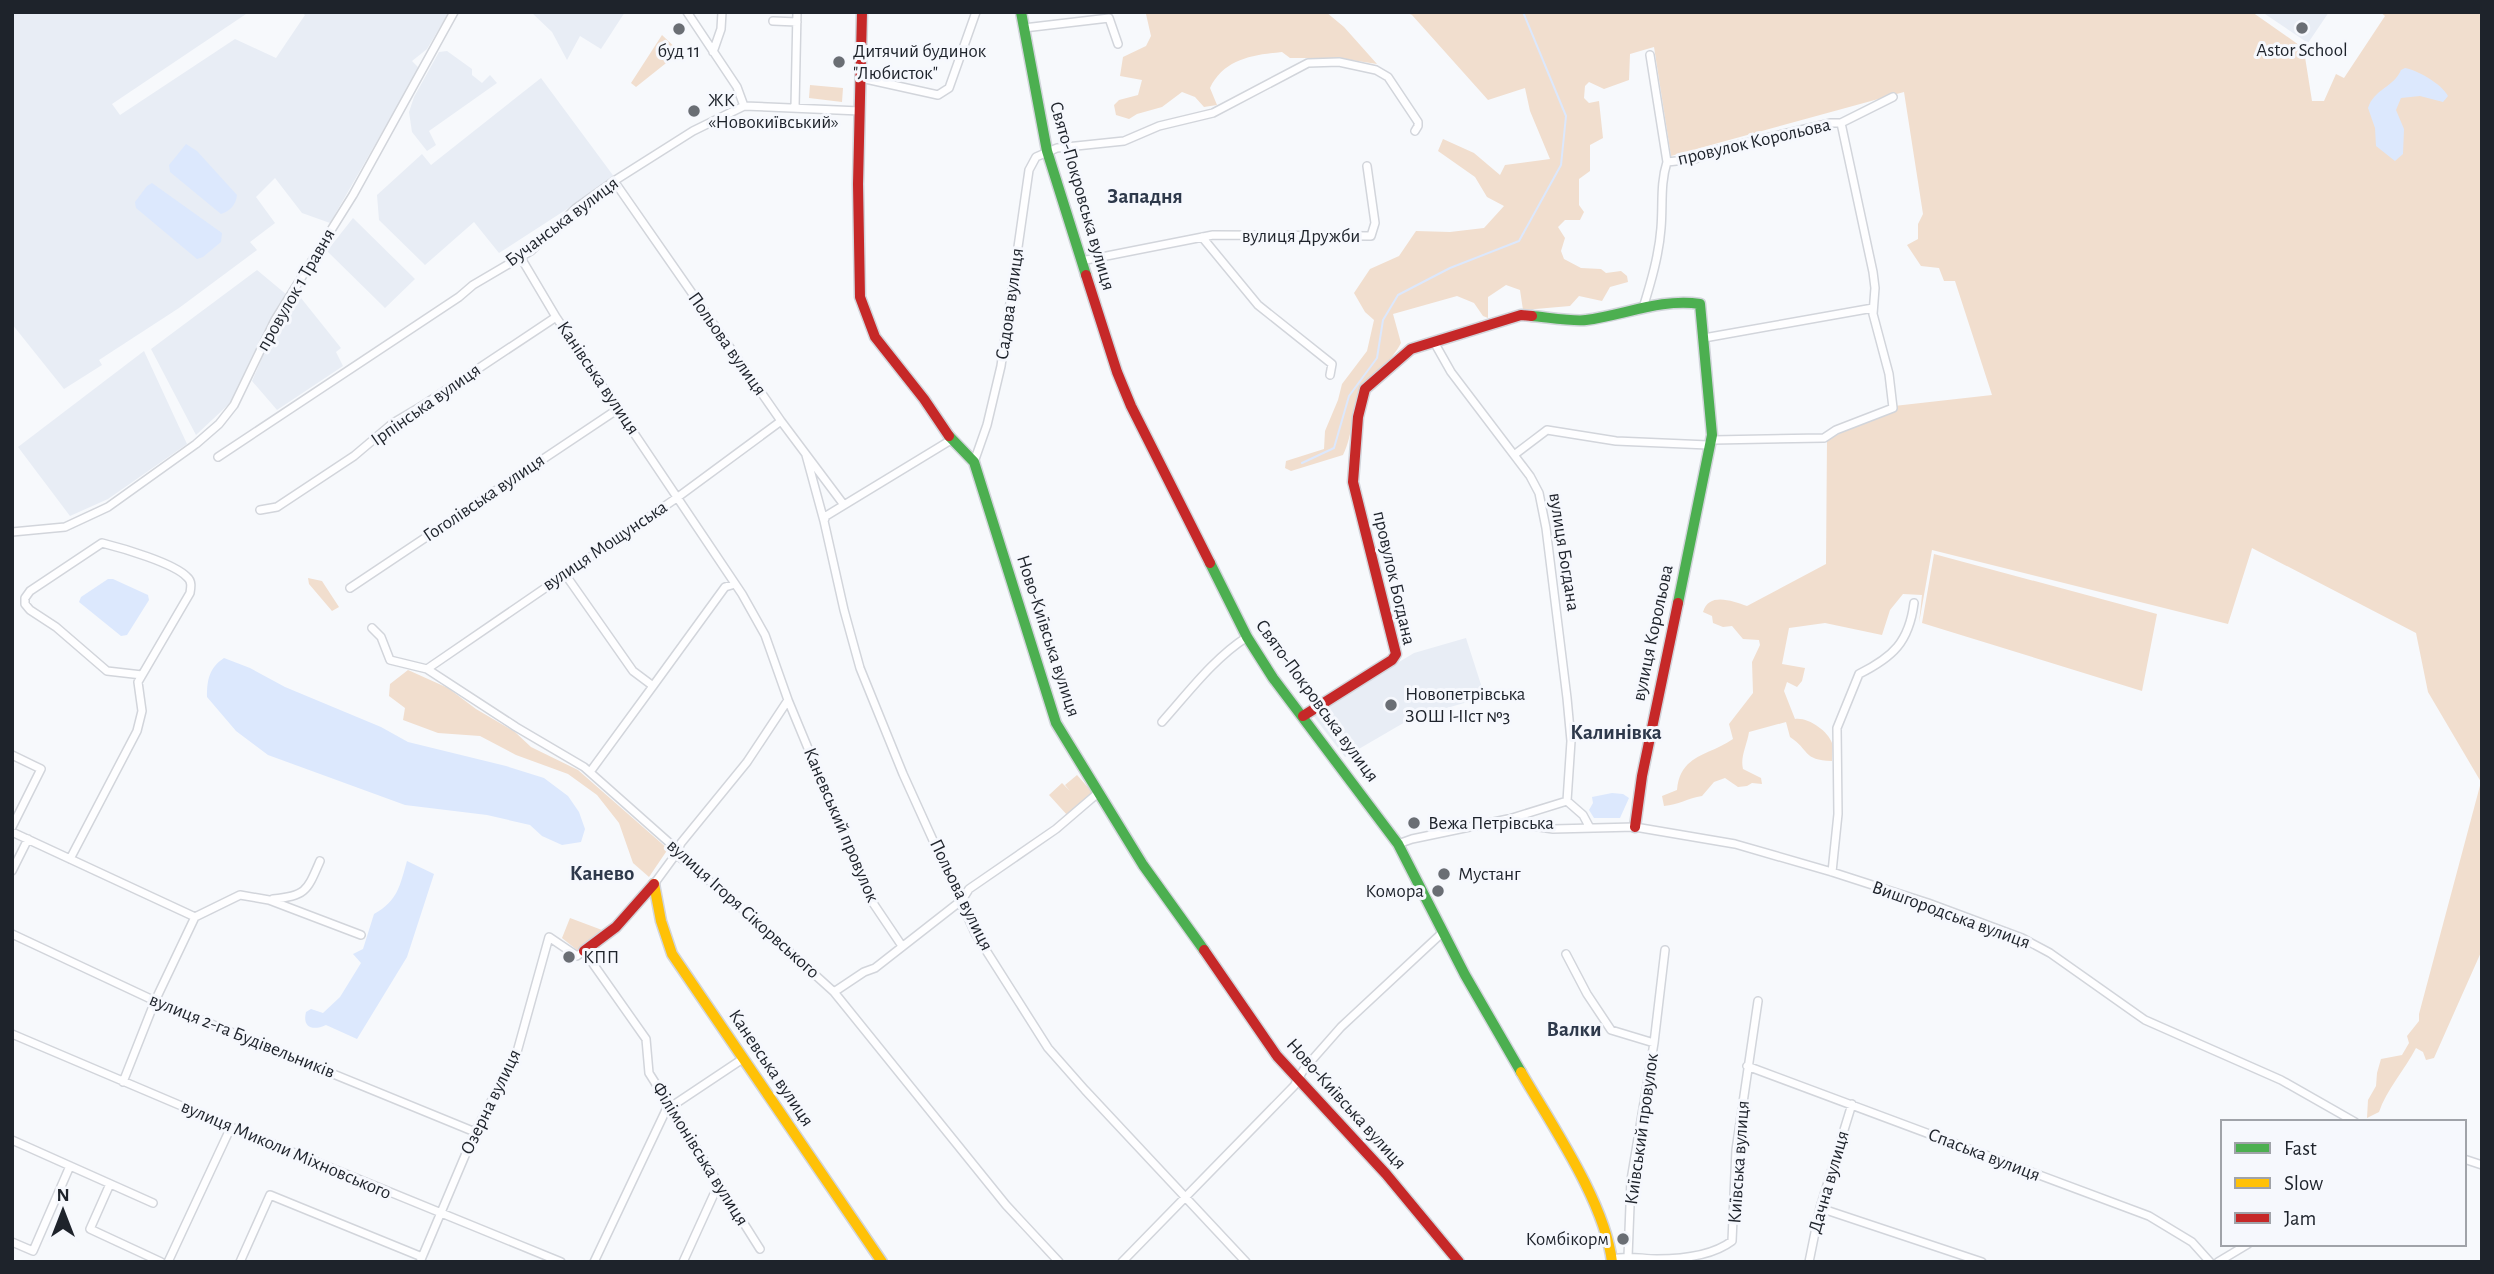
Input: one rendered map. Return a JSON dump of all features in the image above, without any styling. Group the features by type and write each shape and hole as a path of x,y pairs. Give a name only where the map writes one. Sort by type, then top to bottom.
{"street":[{"name":"провулок 1 Травня","path":"12,532 65,527 108,507 196,444 219,424 234,405 275,320 353,195 454,12"},
{"path":"687,12 737,88 744,106"},
{"path":"713,52 721,29 722,12"},
{"path":"795,107 797,12"},
{"name":"Ново-Київська вулиця","path":"862,12 858,274 863,308 876,337 924,399 951,440 974,462 1056,723 1143,865 1277,1056 1386,1174 1459,1262"},
{"path":"861,78 938,95 949,88 976,12"},
{"name":"Свято-Покровська вулиця","path":"1021,12 1047,151 1126,395 1247,637 1273,677 1398,844 1442,933 1565,1146 1603,1224 1612,1260"},
{"path":"1024,28 1109,18 1118,44"},
{"path":"772,22 797,22"},
{"path":"1434,342 1521,315 1583,321 1643,308 1661,229 1662,176 1667,162 1650,55"},
{"path":"1047,151 1124,141 1159,126 1213,113 1308,63 1339,62 1376,69 1388,77 1418,122 1415,131"},
{"name":"провулок Корольова","path":"1667,162 1695,159 1711,150 1830,123 1841,123 1893,97"},
{"name":"Бучанська вулиця","path":"218,457 459,297 473,285 521,258 576,208 693,131 744,106 860,111"},
{"name":"провулок Корольова","path":"1708,446 1713,440 1824,438 1836,430 1893,408 1889,374 1873,308 1873,272 1841,123"},
{"name":"Садова вулиця","path":"974,462 988,425 1001,366 1029,170 1036,157 1047,151"},
{"name":"вулиця Дружби","path":"1081,261 1202,237 1371,236 1375,223 1367,166"},
{"name":"Польова вулиця","path":"614,181 781,421 844,505"},
{"name":"вулиця Дружби","path":"1202,237 1258,304 1332,364 1331,375"},
{"name":"Канівська вулиця","path":"521,258 556,317 678,497"},
{"name":"вулиця Корольова","path":"1635,827 1642,776 1712,435 1700,304 1695,302 1643,308"},
{"path":"1704,338 1873,308"},
{"name":"Ірпінська вулиця","path":"260,510 277,508 354,456 393,423 556,317"},
{"name":"вулиця Богдана","path":"1434,342 1451,372 1530,476 1539,493 1546,528 1569,719 1571,741 1567,801"},
{"name":"провулок Богдана","path":"1303,716 1392,660 1396,654 1353,482 1358,417 1365,389 1411,349 1434,342"},
{"name":"Гоголівська вулиця","path":"350,588 618,409"},
{"name":"вулиця Мощунська","path":"428,669 678,497 781,421"},
{"path":"1514,455 1547,430 1616,442 1708,446"},
{"path":"824,521 826,516 951,440"},
{"name":"Польова вулиця","path":"804,451 860,668 975,933 1048,1048 1247,1262"},
{"path":"906,468 911,477"},
{"path":"584,951 616,927 654,884 681,843 747,761 788,700 765,635 678,497"},
{"path":"70,859 137,731 142,711 140,678 190,593 191,583 187,576 134,552 102,543 30,591 25,598 25,604 30,610 56,627 107,671 140,678"},
{"path":"565,574 633,670 653,686"},
{"path":"590,772 725,587 735,584"},
{"path":"1832,872 1838,814 1837,728 1858,674 1880,663 1900,645 1911,624 1914,603"},
{"name":"вулиця Ігоря Сікорвського","path":"372,628 381,637 390,660 428,669 590,772 673,846 676,854 728,896 834,992 1006,1205 1059,1262"},
{"path":"1162,722 1236,644 1247,637"},
{"name":"Каневський провулок","path":"788,700 871,900 902,946"},
{"path":"12,755 41,769 12,830 195,917"},
{"path":"834,992 864,972 875,968 962,900 969,889 1056,830 1098,793"},
{"path":"1567,801 1583,815 1590,828"},
{"name":"Вишгородська вулиця","path":"1398,844 1508,819 1567,801"},
{"name":"Вишгородська вулиця","path":"1508,819 1525,825 1553,829 1635,827 1735,844 1928,903 2022,938 2050,953 2145,1020 2281,1080 2351,1120"},
{"path":"12,871 28,839"},
{"path":"269,900 296,897 310,884 320,862"},
{"name":"Каневська вулиця","path":"654,884 661,921 672,954 881,1262"},
{"path":"123,1082 155,1001 195,917 240,895 269,900 361,935"},
{"path":"1122,1262 1298,1081 1304,1069 1341,1027 1442,933"},
{"name":"вулиця 2-га Будівельників","path":"12,934 155,1001 475,1132"},
{"name":"Озерна вулиця","path":"421,1259 475,1132 517,1052 549,937 577,956 584,951"},
{"name":"Київський провулок","path":"1628,1257 1631,1180 1654,1043 1665,950"},
{"name":"Філімонівська вулиця","path":"584,951 646,1039 649,1073 760,1249"},
{"name":"Київський провулок","path":"1566,954 1587,994 1611,1030 1654,1043"},
{"name":"Київська вулиця","path":"1612,1260 1628,1257 1688,1257 1722,1249 1732,1241 1736,1150 1758,1001"},
{"name":"вулиця Миколи Міхновського","path":"12,1034 561,1262"},
{"path":"594,1262 666,1110 744,1058"},
{"name":"Спаська вулиця","path":"1747,1066 2150,1216 2192,1242 2210,1262"},
{"name":"Дачна вулиця","path":"1809,1262 1820,1208 1852,1104"},
{"path":"168,1262 232,1127"},
{"path":"12,1140 153,1203"},
{"path":"12,1242 33,1251 70,1166"},
{"path":"110,1184 90,1229 161,1262"},
{"path":"683,1262 714,1194"},
{"path":"240,1262 270,1195 421,1259"},
{"path":"1820,1208 1982,1262"},
{"path":"2218,1262 2245,1246"}],"shaded area":[{"path":"12,12 249,12 112,104 120,115 235,39 276,58 305,15 301,12 449,12 427,49 412,61 419,68 330,223 302,213 275,178 256,197 275,223 250,242 257,250 179,308 99,360 102,365 64,389 12,324"},
{"path":"531,12 625,12 601,49 580,36 567,60 552,32"},
{"path":"1326,12 1344,27 1377,64 1338,58 1290,58 1282,52 1250,57 1231,65 1216,78 1210,88 1217,105 1204,107 1195,97 1182,92 1162,107 1129,119 1116,115 1114,105 1119,100 1138,95 1142,80 1120,76 1123,57 1146,46 1151,36 1146,14"},
{"path":"1405,12 2252,12 2299,45 2305,57 2312,101 2324,101 2336,74 2344,78 2385,16 2380,12 2482,12 2482,950 2434,1058 2426,1060 2423,1052 2416,1048 2379,1112 2367,1118 2368,1100 2376,1086 2381,1059 2402,1055 2409,1043 2407,1036 2419,1021 2481,782 2428,692 2416,633 2252,548 2228,624 1932,550 1919,623 1922,595 1903,594 1890,610 1882,635 1825,623 1789,628 1782,664 1805,668 1802,681 1797,687 1787,682 1784,691 1795,719 1811,723 1830,738 1832,761 1816,759 1807,754 1790,737 1786,722 1749,732 1743,755 1743,769 1761,778 1762,784 1752,783 1738,787 1725,778 1714,782 1702,796 1664,806 1662,796 1677,790 1679,778 1690,763 1733,739 1729,724 1753,693 1752,662 1760,645 1759,640 1743,639 1732,626 1723,627 1713,623 1712,616 1703,612 1706,606 1710,602 1722,600 1747,606 1826,564 1827,440 1894,406 1992,395 1955,281 1944,281 1939,268 1921,266 1907,245 1918,239 1918,224 1923,214 1904,92 1671,156 1654,47 1630,54 1629,80 1604,89 1589,82 1585,86 1584,98 1589,103 1599,101 1603,138 1590,145 1590,171 1579,179 1579,205 1584,212 1580,220 1565,220 1558,227 1565,238 1561,251 1564,259 1581,268 1601,269 1606,273 1621,271 1627,276 1628,282 1610,287 1602,301 1579,296 1570,306 1523,310 1520,290 1506,285 1488,297 1488,318 1483,316 1474,303 1457,296 1393,314 1401,343 1362,390 1343,455 1291,471 1285,468 1286,461 1324,449 1325,431 1342,384 1367,351 1374,320 1365,312 1354,293 1370,269 1399,256 1416,231 1450,232 1484,228 1504,206 1487,197 1475,177 1438,151 1443,139 1474,153 1500,175 1505,165 1550,159 1530,111 1525,88 1488,100 1412,15"},
{"name":"Astor School","path":"2262,12 2329,12 2308,43"},
{"path":"662,35 680,52 636,87 631,83"},
{"path":"447,51 472,69 472,75 482,83 490,75 497,83 429,131 436,145 427,151 412,132 409,112 414,97 439,52"},
{"path":"541,78 615,178 499,253 474,222 425,265 379,220 377,195 422,154 431,165"},
{"path":"810,85 843,88 842,102 809,98"},
{"path":"353,218 415,279 385,308 327,251"},
{"path":"257,270 287,295 229,404 196,435 151,349"},
{"path":"301,298 341,348 336,352 343,366 277,410 252,381 277,324"},
{"path":"144,351 187,444 108,499 70,516 18,447"},
{"path":"1934,554 2157,614 2142,691 1922,623"},
{"path":"308,578 322,581 339,607 332,611 309,584"},
{"name":"Новопетрівська ЗОШ I-IIст №3","path":"1466,638 1485,697 1412,718 1345,757 1312,714 1414,653"},
{"path":"408,670 448,688 476,709 515,732 531,747 578,770 668,849 649,877 633,863 619,823 597,795 568,774 516,755 480,736 438,733 403,720 405,708 389,696 390,684"},
{"path":"1077,775 1093,793 1068,816 1049,795 1062,783 1070,791 1065,785"},
{"path":"570,918 602,930 577,950 562,938"}],"water":[{"path":"2405,68 2429,78 2448,96 2443,102 2420,96 2401,98 2396,110 2404,129 2403,154 2395,161 2376,146 2375,128 2368,108 2375,96"},
{"path":"186,144 197,151 237,195 234,205 227,211 221,214 170,172 169,165"},
{"path":"152,183 222,233 221,242 197,259 136,208 135,202"},
{"path":"108,579 148,595 149,600 127,635 121,636 79,602 81,597"},
{"path":"224,658 381,727 408,742 544,778 568,796 579,812 585,829 581,842 562,845 542,836 530,825 487,815 405,805 268,755 236,731 207,697 210,675"},
{"path":"1623,794 1629,798 1620,818 1594,818 1589,810 1593,803 1592,797"},
{"path":"407,861 434,874 407,957 357,1039 326,1025 310,1027 306,1022 306,1012 311,1009 323,1013 340,997 361,963 353,954 363,949 374,914 388,904 397,892"}],"waterway":[{"path":"1302,463 1334,448 1349,396 1377,358 1383,320 1398,295 1450,268 1519,241 1561,165 1566,116 1523,12"}],"traffic: fast":[{"path":"1021,12 1047,151 1086,275"},
{"path":"1532,316 1581,320 1657,305 1700,304 1712,435 1678,603"},
{"path":"949,436 974,462 1056,723 1143,865 1204,950"},
{"path":"1210,563 1247,637 1273,678 1398,844 1465,975 1521,1072"}],"traffic: slow":[{"path":"654,884 661,921 672,954 882,1262"},
{"path":"1521,1072 1588,1189 1599,1214 1612,1262"}],"traffic: jam":[{"path":"862,12 858,184 860,297 875,337 924,399 949,436"},
{"path":"1086,275 1117,372 1131,406 1210,563"},
{"path":"1303,716 1392,660 1396,654 1353,482 1358,417 1365,389 1411,349 1521,315 1532,316"},
{"path":"1635,827 1642,776 1678,603"},
{"path":"584,951 616,927 654,884"},
{"path":"1204,950 1277,1056 1386,1174 1459,1262"}],"place":[{"name":"Astor School","path":"2302,28"},
{"name":"буд 11","path":"679,29"},
{"name":"Дитячий будинок \"Любисток\"","path":"839,62"},
{"name":"ЖК «Новокиївський»","path":"694,111"},
{"name":"Новопетрівська ЗОШ I-IIст №3","path":"1391,705"},
{"name":"Вежа Петрівська","path":"1414,823"},
{"name":"Мустанг","path":"1444,874"},
{"name":"Комора","path":"1438,891"},
{"name":"КПП","path":"569,957"},
{"name":"Комбікорм","path":"1623,1239"}],"district":[{"name":"Западня","path":"1145,196"},
{"name":"Калинівка","path":"1616,732"},
{"name":"Канево","path":"602,873"},
{"name":"Валки","path":"1574,1029"}]}
